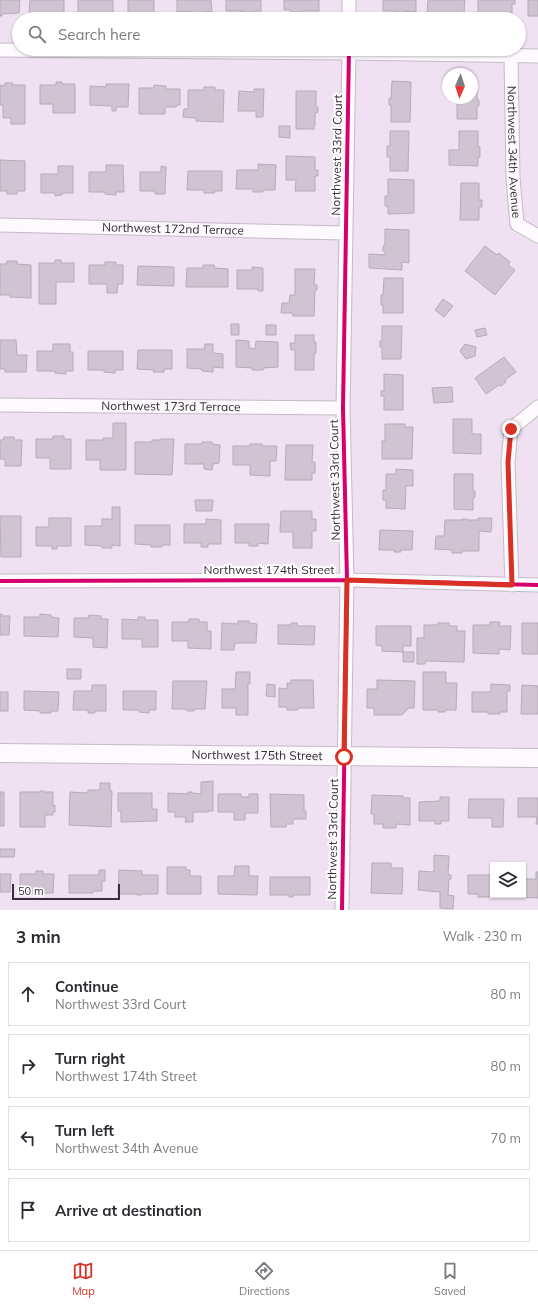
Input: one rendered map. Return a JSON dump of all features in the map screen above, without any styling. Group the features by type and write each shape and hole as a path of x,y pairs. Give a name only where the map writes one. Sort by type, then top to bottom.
{"street":[{"path":"349,0 349,12"},
{"path":"0,50 12,50"},
{"name":"Northwest 33rd Court","path":"342,910 347,580 343,408 349,56"},
{"path":"511,56 538,56"},
{"name":"Northwest 34th Avenue","path":"511,56 513,178 518,224 538,236"},
{"name":"Northwest 172nd Terrace","path":"0,225 345,233"},
{"name":"Northwest 173rd Terrace","path":"0,405 343,408"},
{"path":"512,585 508,462 511,429 538,407"},
{"name":"Northwest 174th Street","path":"0,581 347,580 538,585"},
{"name":"Northwest 175th Street","path":"0,753 538,758"}],"building":[{"path":"0,0 20,0 19,12 2,14 2,16 0,16"},
{"path":"30,0 64,0 64,12 29,12"},
{"path":"78,0 113,0 113,12 78,12"},
{"path":"128,0 154,0 154,12 128,12"},
{"path":"177,0 211,0 212,12 177,12"},
{"path":"226,0 261,0 261,11 226,11"},
{"path":"284,0 319,0 319,11 291,12 291,10 284,10"},
{"path":"383,0 416,0 416,12 383,11"},
{"path":"428,0 465,0 464,12 427,12"},
{"path":"478,0 515,0 515,4 512,4 512,12 478,12"},
{"path":"528,0 538,0 538,16 528,16"},
{"path":"392,81 411,82 410,122 391,122 391,105 389,105 389,98 391,99"},
{"path":"56,82 62,82 62,84 75,84 75,113 53,113 53,104 40,104 40,85 56,85"},
{"path":"5,83 13,83 12,85 25,85 25,124 11,124 11,118 3,118 3,105 0,105 0,85 5,86"},
{"path":"106,84 129,84 128,107 116,107 116,111 112,111 112,106 90,105 90,86 106,87"},
{"path":"154,85 166,86 166,89 180,89 180,105 177,105 176,107 165,107 165,114 139,114 139,88 154,88"},
{"path":"204,87 215,87 215,90 224,90 223,122 196,121 196,118 183,117 184,109 188,109 188,90 204,90"},
{"path":"254,89 264,89 263,117 256,117 256,111 238,111 239,91 254,92"},
{"path":"296,91 316,91 316,107 318,107 318,112 315,113 314,129 296,129"},
{"path":"479,100 479,106 477,106 477,119 457,119 457,104 478,104"},
{"path":"279,126 290,126 290,138 279,137"},
{"path":"390,131 409,131 408,171 390,171 390,157 387,157 387,146 390,146"},
{"path":"459,131 478,131 478,147 480,147 480,157 478,157 478,166 449,165 449,150 459,150"},
{"path":"286,156 315,157 315,170 318,170 318,176 315,176 315,191 295,191 296,180 286,180"},
{"path":"0,160 25,161 25,191 17,191 17,194 7,194 7,191 0,191"},
{"path":"258,164 276,165 275,190 253,192 253,189 236,189 237,170 258,170"},
{"path":"106,165 123,165 124,192 116,192 116,195 105,194 105,192 89,192 89,172 106,172"},
{"path":"58,166 73,166 73,193 62,193 62,195 55,196 55,193 41,193 41,174 58,174"},
{"path":"161,166 166,167 165,194 155,194 155,191 140,191 140,172 161,172"},
{"path":"188,171 222,171 222,191 214,191 215,193 204,193 204,190 187,190"},
{"path":"388,179 414,180 414,213 388,214 388,206 385,206 385,196 388,196"},
{"path":"461,183 479,183 479,200 482,200 482,207 479,207 479,220 460,220"},
{"path":"385,229 409,230 409,263 402,262 402,270 369,268 369,254 385,255 383,248 385,245"},
{"path":"485,246 497,255 499,253 510,262 508,265 515,270 495,295 465,271"},
{"path":"55,260 61,260 61,263 74,263 74,282 56,282 56,304 39,304 39,263 55,263"},
{"path":"7,261 17,261 17,264 31,265 31,298 0,295 0,264 6,264"},
{"path":"105,262 116,262 116,265 123,265 123,284 118,284 117,293 107,293 107,284 89,284 89,265 105,265"},
{"path":"203,265 214,265 215,268 228,269 228,287 186,287 187,268 203,268"},
{"path":"138,266 174,267 174,286 137,285"},
{"path":"252,267 263,268 263,291 258,291 258,289 237,289 237,270 253,270"},
{"path":"295,269 315,269 314,285 317,285 317,290 315,291 314,316 293,316 292,313 281,313 282,303 289,303 290,295 295,295"},
{"path":"384,278 403,278 403,313 383,313 381,295 383,295"},
{"path":"443,299 453,306 444,317 435,310"},
{"path":"231,324 239,324 239,335 231,335"},
{"path":"266,325 276,325 276,335 266,335"},
{"path":"382,326 402,326 401,359 382,359 382,347 380,347 380,341 382,341"},
{"path":"485,328 487,335 477,337 475,330"},
{"path":"295,335 314,335 314,343 316,342 316,353 314,354 314,370 295,370 295,350 291,350 290,343 295,343"},
{"path":"0,340 16,340 17,355 27,355 26,372 5,372 5,369 0,369"},
{"path":"236,340 249,341 249,348 255,349 256,341 278,342 278,367 263,368 263,370 252,370 252,368 236,367"},
{"path":"53,344 70,344 70,352 73,352 73,371 66,371 66,374 55,373 55,371 37,371 37,351 53,351"},
{"path":"205,344 213,344 213,353 223,354 223,368 213,367 213,372 202,371 202,369 187,368 187,349 204,349"},
{"path":"465,344 476,347 475,356 466,359 460,351"},
{"path":"138,350 172,350 172,369 164,369 164,372 153,372 154,370 137,369"},
{"path":"88,351 123,351 123,370 115,370 115,373 104,372 104,370 88,370"},
{"path":"504,357 516,372 505,380 506,382 501,386 499,385 486,394 475,378"},
{"path":"384,374 403,375 403,410 384,410 384,396 381,396 381,391 384,391"},
{"path":"452,387 453,402 434,403 432,388"},
{"path":"453,419 472,419 472,434 481,434 481,454 453,453"},
{"path":"113,423 126,423 126,470 100,470 100,460 86,460 86,440 103,440 103,438 113,438"},
{"path":"385,424 405,424 405,427 413,427 412,459 382,459 382,441 385,441"},
{"path":"53,436 64,436 64,439 71,439 71,469 50,469 50,458 36,458 36,439 53,439"},
{"path":"4,437 14,437 14,440 22,440 21,466 5,466 5,459 0,459 0,440 3,440"},
{"path":"174,439 172,475 135,474 135,442 152,442 152,440"},
{"path":"202,442 212,442 212,444 220,445 219,463 213,464 212,470 204,469 204,464 185,464 185,444 201,444"},
{"path":"250,444 277,446 276,461 270,461 270,476 250,475 250,465 233,465 233,446 250,446"},
{"path":"286,445 313,445 312,462 315,462 315,473 312,473 312,480 285,480"},
{"path":"396,469 413,470 413,486 406,486 405,509 386,508 386,500 383,500 383,490 386,490 386,474 396,474"},
{"path":"454,474 473,474 473,491 475,491 475,497 473,498 473,510 454,509"},
{"path":"195,500 213,500 212,511 196,511"},
{"path":"112,507 120,507 120,546 112,545 112,548 102,548 102,546 85,545 85,526 102,526 102,519 112,519"},
{"path":"281,511 312,511 312,519 316,519 316,531 312,531 312,548 293,548 293,532 280,532"},
{"path":"0,516 21,516 21,557 1,557"},
{"path":"49,518 71,518 71,546 57,546 57,549 52,549 52,546 36,546 36,527 49,527"},
{"path":"478,518 492,518 491,532 479,531 479,551 462,551 462,553 452,553 452,550 435,549 436,536 444,536 445,520 478,520"},
{"path":"206,519 221,520 221,544 208,544 208,547 201,547 201,543 184,543 184,524 206,524"},
{"path":"235,524 269,524 268,544 258,543 258,546 249,546 249,543 235,543"},
{"path":"135,525 170,525 170,545 151,547 151,545 135,544"},
{"path":"380,530 413,531 412,550 400,550 401,552 394,552 394,550 379,550"},
{"path":"0,614 2,614 2,616 10,616 9,635 0,635"},
{"path":"40,614 51,615 51,617 59,618 58,637 24,636 24,617 40,617"},
{"path":"89,615 101,616 101,619 108,619 107,648 93,647 93,638 74,637 74,618 88,618"},
{"path":"138,617 145,617 145,620 158,620 158,647 142,647 142,639 122,639 122,619 138,620"},
{"path":"189,619 199,619 199,622 207,622 207,631 211,631 211,649 188,648 188,641 172,641 172,622 188,622"},
{"path":"238,621 249,621 249,623 257,624 256,643 235,643 234,650 221,650 222,623 238,624"},
{"path":"490,622 500,622 499,626 511,626 510,650 499,649 499,654 473,653 473,625 490,625"},
{"path":"291,623 297,623 298,626 315,626 314,645 278,644 278,625 291,625"},
{"path":"438,623 449,623 449,626 457,626 457,631 465,631 464,662 426,661 425,664 417,664 417,638 424,638 424,625 438,625"},
{"path":"522,623 538,623 538,654 522,654"},
{"path":"376,626 411,626 411,646 403,646 403,652 382,651 382,646 376,645"},
{"path":"403,652 414,652 414,662 403,662"},
{"path":"67,669 81,669 81,679 67,679"},
{"path":"236,672 250,672 250,684 248,683 248,715 236,715 236,708 222,708 222,689 235,689"},
{"path":"423,672 446,672 446,683 457,683 456,710 445,710 445,712 438,712 438,710 423,710"},
{"path":"291,680 313,680 314,708 287,710 287,707 279,707 279,688 287,689 287,683 291,683"},
{"path":"377,680 415,681 414,708 409,708 402,715 374,715 374,708 367,708 367,689 377,689"},
{"path":"173,681 207,681 205,709 194,709 194,711 187,711 186,709 172,709"},
{"path":"267,684 275,685 275,697 266,696"},
{"path":"491,684 510,685 510,691 507,691 507,712 499,712 500,714 488,714 488,712 472,712 472,692 491,692"},
{"path":"92,685 106,685 106,711 95,711 95,713 88,713 88,710 73,710 74,691 92,691"},
{"path":"522,685 538,686 538,714 521,714"},
{"path":"24,691 59,692 58,711 51,711 51,713 40,713 40,711 24,710"},
{"path":"123,691 156,691 156,710 149,710 149,713 139,712 139,710 123,710"},
{"path":"0,692 8,692 8,711 0,711"},
{"path":"213,781 213,811 193,812 193,822 185,822 186,817 175,817 175,812 168,812 168,793 188,794 188,792 192,792 201,794 201,782"},
{"path":"100,783 110,783 110,791 112,791 111,827 69,825 70,792 88,793 88,790 100,790"},
{"path":"0,792 4,792 4,826 0,826"},
{"path":"20,792 53,792 53,806 55,805 55,812 53,812 53,815 45,815 45,827 20,827"},
{"path":"118,793 152,793 152,809 157,809 157,821 121,822 121,811 118,811"},
{"path":"218,794 241,794 241,797 249,797 249,794 258,794 258,813 245,813 245,820 234,820 234,812 218,812"},
{"path":"270,794 304,795 304,811 306,811 306,819 293,819 293,824 286,824 286,827 271,827"},
{"path":"372,795 403,796 403,798 410,798 410,825 396,824 396,828 383,828 383,824 374,824 374,814 371,814"},
{"path":"440,797 449,797 449,821 441,821 441,824 435,824 435,821 419,821 419,802 440,801"},
{"path":"518,798 538,798 538,824 536,824 537,817 518,817"},
{"path":"469,799 504,799 503,827 492,827 492,818 468,818"},
{"path":"0,849 15,849 14,857 0,857"},
{"path":"434,855 449,856 448,874 451,875 451,879 449,879 448,895 454,896 453,909 440,908 440,892 418,890 419,871 434,872"},
{"path":"372,863 391,863 391,868 403,868 402,894 371,893"},
{"path":"235,866 249,866 249,876 258,876 257,895 218,894 218,876 234,876"},
{"path":"167,867 186,867 186,870 190,870 190,876 201,876 201,894 167,894"},
{"path":"99,870 105,870 105,881 102,881 102,891 93,891 93,893 69,893 69,875 99,875"},
{"path":"119,870 142,871 142,875 158,875 158,894 118,894"},
{"path":"36,871 43,871 43,874 54,874 53,893 20,893 20,874 36,874"},
{"path":"536,872 538,872 538,898 526,897 526,879 536,879"},
{"path":"0,874 11,874 10,892 0,892"},
{"path":"468,875 490,875 490,897 478,897 478,894 468,894"},
{"path":"270,877 310,877 310,895 293,895 293,897 289,897 289,895 270,895"}],"cycle path":[{"path":"342,910 347,580 343,408 349,56"},
{"path":"0,581 347,580 538,585"}],"route":[{"path":"344,757 347,580 512,585 508,462 511,429"}]}
